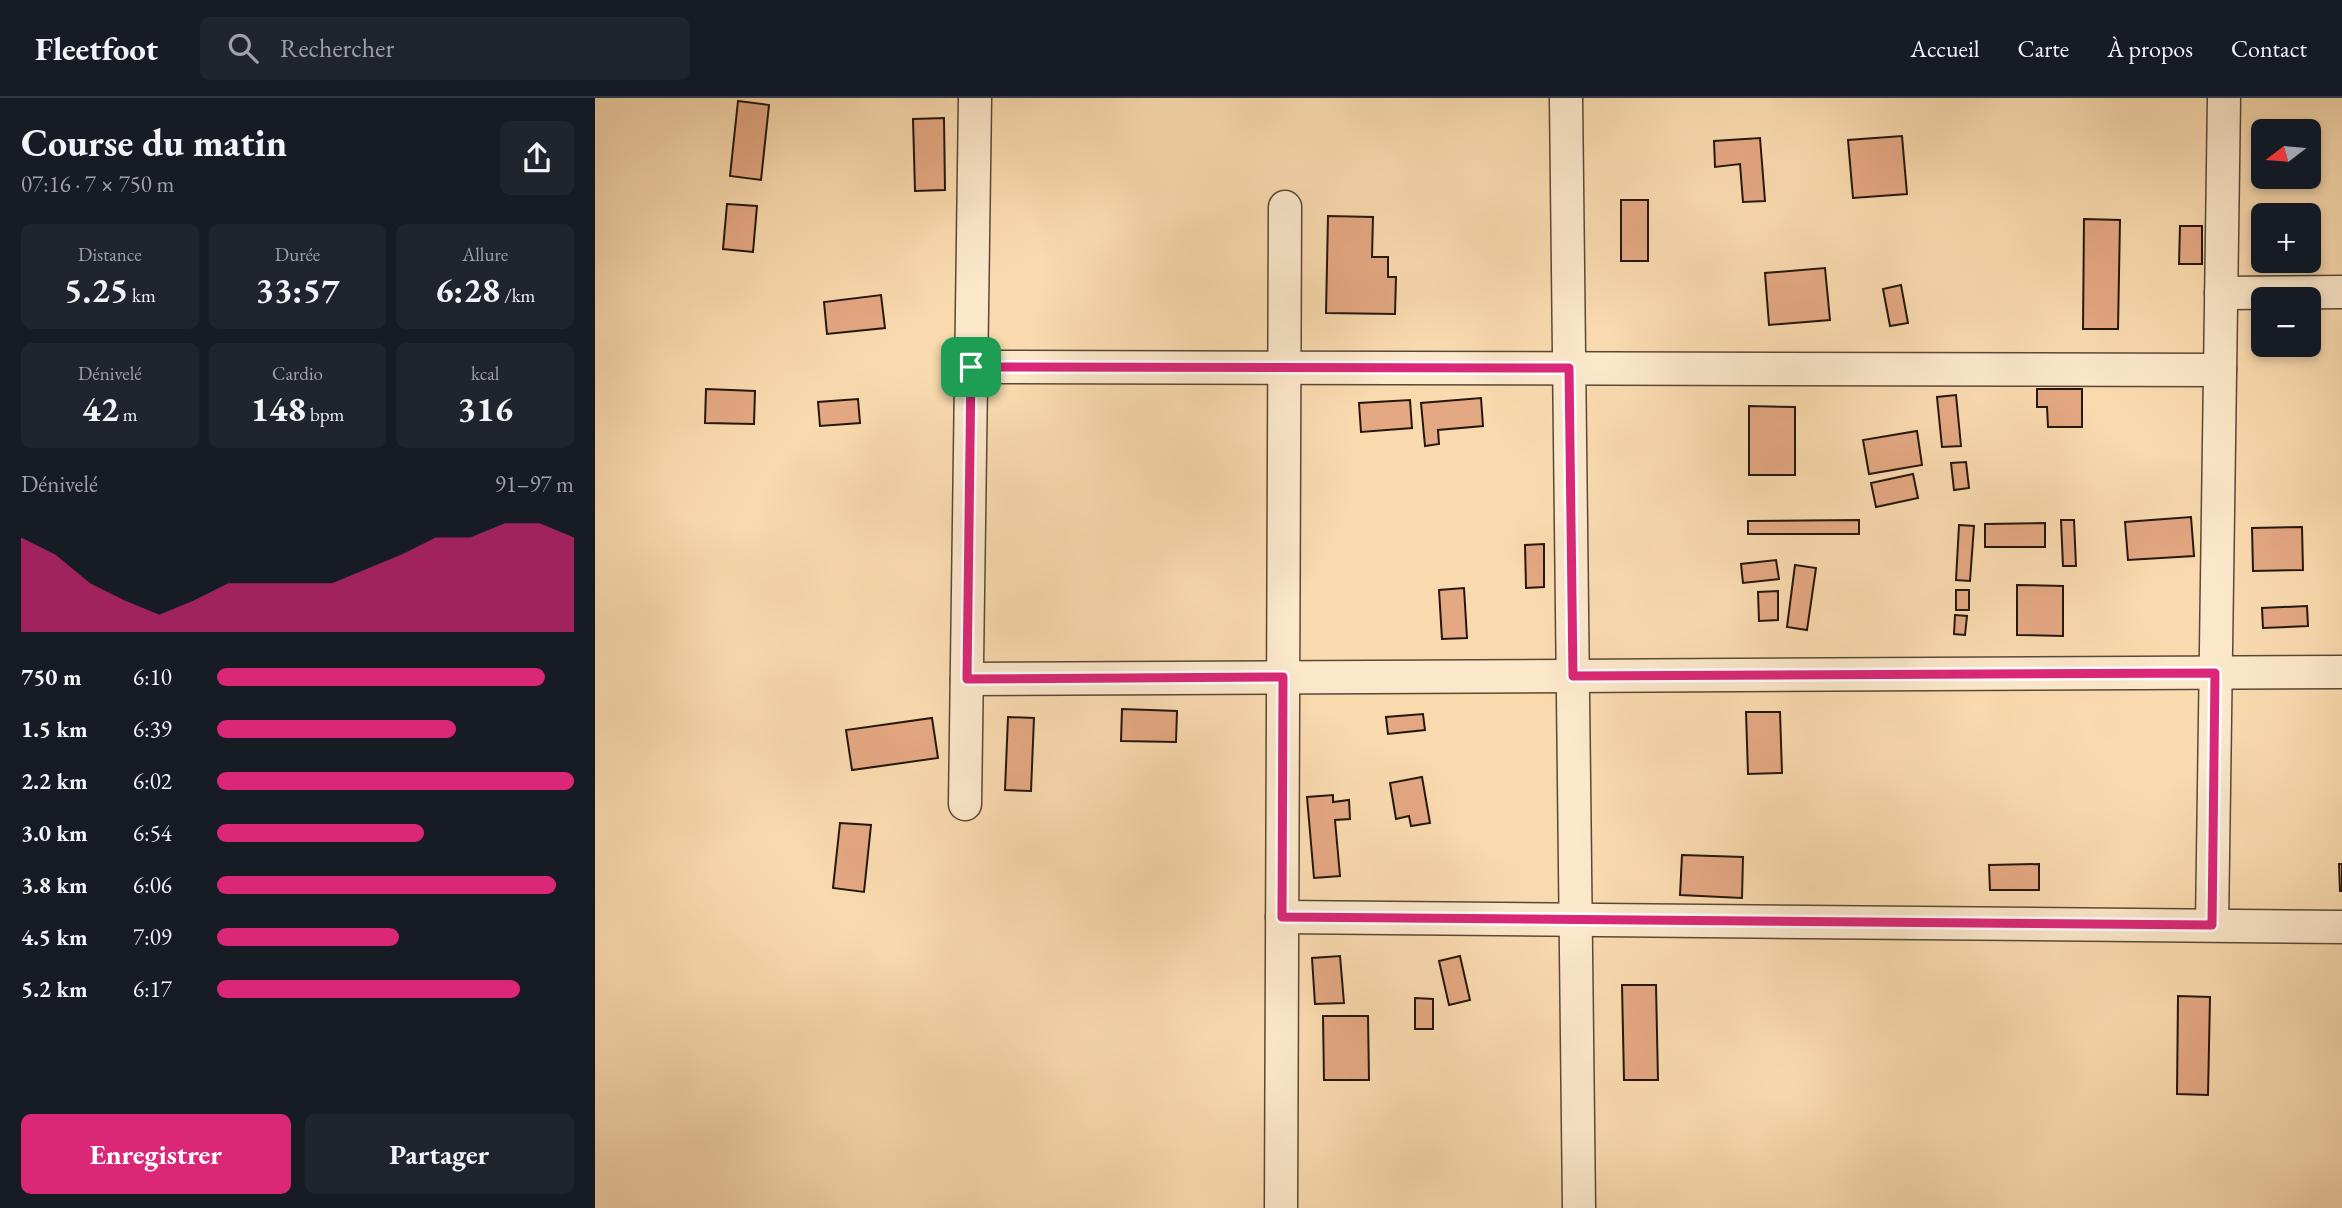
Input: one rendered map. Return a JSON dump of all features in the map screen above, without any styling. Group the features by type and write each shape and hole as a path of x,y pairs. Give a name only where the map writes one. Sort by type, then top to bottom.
{"street":[{"path":"965,804 975,98"},
{"path":"1566,98 1579,1208"},
{"path":"2212,925 2224,98"},
{"path":"1281,1208 1285,207"},
{"path":"2221,293 2342,292"},
{"path":"971,367 2220,370"},
{"path":"967,679 2342,672"},
{"path":"1282,917 2342,927"}],"building":[{"path":"738,101 769,105 761,180 730,176"},
{"path":"944,118 945,190 915,191 913,119"},
{"path":"1902,136 1907,194 1853,198 1848,140"},
{"path":"1760,138 1765,201 1743,202 1740,164 1715,167 1714,141"},
{"path":"1621,200 1648,200 1648,261 1621,261"},
{"path":"727,204 757,206 753,252 723,249"},
{"path":"1328,216 1373,217 1372,257 1388,257 1388,277 1396,277 1395,314 1326,313"},
{"path":"2084,219 2120,220 2118,329 2083,329"},
{"path":"2180,226 2202,226 2202,264 2179,264"},
{"path":"1825,268 1830,320 1769,325 1765,273"},
{"path":"1901,285 1908,323 1890,326 1883,289"},
{"path":"881,295 885,328 827,334 824,302"},
{"path":"706,389 755,391 754,424 705,423"},
{"path":"2037,389 2082,389 2082,427 2048,427 2047,407 2037,407"},
{"path":"1956,395 1961,446 1942,447 1937,397"},
{"path":"1481,398 1483,426 1438,430 1439,444 1425,446 1421,403"},
{"path":"858,399 860,423 820,426 818,402"},
{"path":"1410,400 1412,428 1361,432 1359,403"},
{"path":"1749,406 1795,407 1795,475 1749,475"},
{"path":"1917,431 1922,465 1869,474 1863,440"},
{"path":"1966,462 1969,488 1954,490 1951,463"},
{"path":"1913,474 1918,498 1876,507 1871,483"},
{"path":"2191,517 2194,556 2128,560 2125,522"},
{"path":"1859,520 1859,534 1748,534 1748,521"},
{"path":"2061,520 2074,520 2076,566 2063,566"},
{"path":"2045,523 2045,547 1985,547 1985,524"},
{"path":"1959,525 1974,526 1970,581 1956,580"},
{"path":"2302,527 2303,570 2253,571 2252,528"},
{"path":"1544,544 1544,587 1526,588 1525,545"},
{"path":"1776,560 1779,579 1743,583 1741,564"},
{"path":"1795,565 1816,568 1807,630 1787,627"},
{"path":"2017,585 2063,586 2063,636 2017,635"},
{"path":"1464,588 1467,638 1442,639 1439,590"},
{"path":"1956,590 1969,590 1969,610 1956,610"},
{"path":"1778,591 1778,620 1759,621 1758,592"},
{"path":"2307,606 2308,626 2263,628 2262,608"},
{"path":"1955,615 1967,616 1965,635 1954,634"},
{"path":"1122,709 1177,711 1176,742 1121,741"},
{"path":"1746,712 1780,712 1782,773 1748,774"},
{"path":"1423,714 1425,730 1388,734 1386,717"},
{"path":"1008,717 1034,718 1031,791 1005,790"},
{"path":"932,718 938,758 852,770 846,730"},
{"path":"1422,777 1430,823 1411,826 1409,816 1396,819 1390,783"},
{"path":"1333,795 1333,802 1349,800 1350,819 1335,820 1340,876 1314,878 1307,797"},
{"path":"840,823 871,825 864,892 833,888"},
{"path":"1682,855 1743,857 1742,898 1680,895"},
{"path":"2039,864 2039,890 1990,890 1989,865"},
{"path":"2339,864 2342,864 2342,891 2340,891"},
{"path":"1340,956 1344,1003 1315,1004 1312,958"},
{"path":"1460,956 1470,1000 1449,1005 1439,961"},
{"path":"1622,985 1656,985 1658,1080 1624,1080"},
{"path":"2178,996 2210,997 2208,1095 2177,1094"},
{"path":"1415,998 1433,999 1433,1029 1415,1029"},
{"path":"1323,1016 1368,1016 1369,1080 1324,1080"}],"route":[{"path":"971,367 1569,368 1573,676 2215,673 2212,925 1282,917 1283,677 967,679 971,367"}]}
